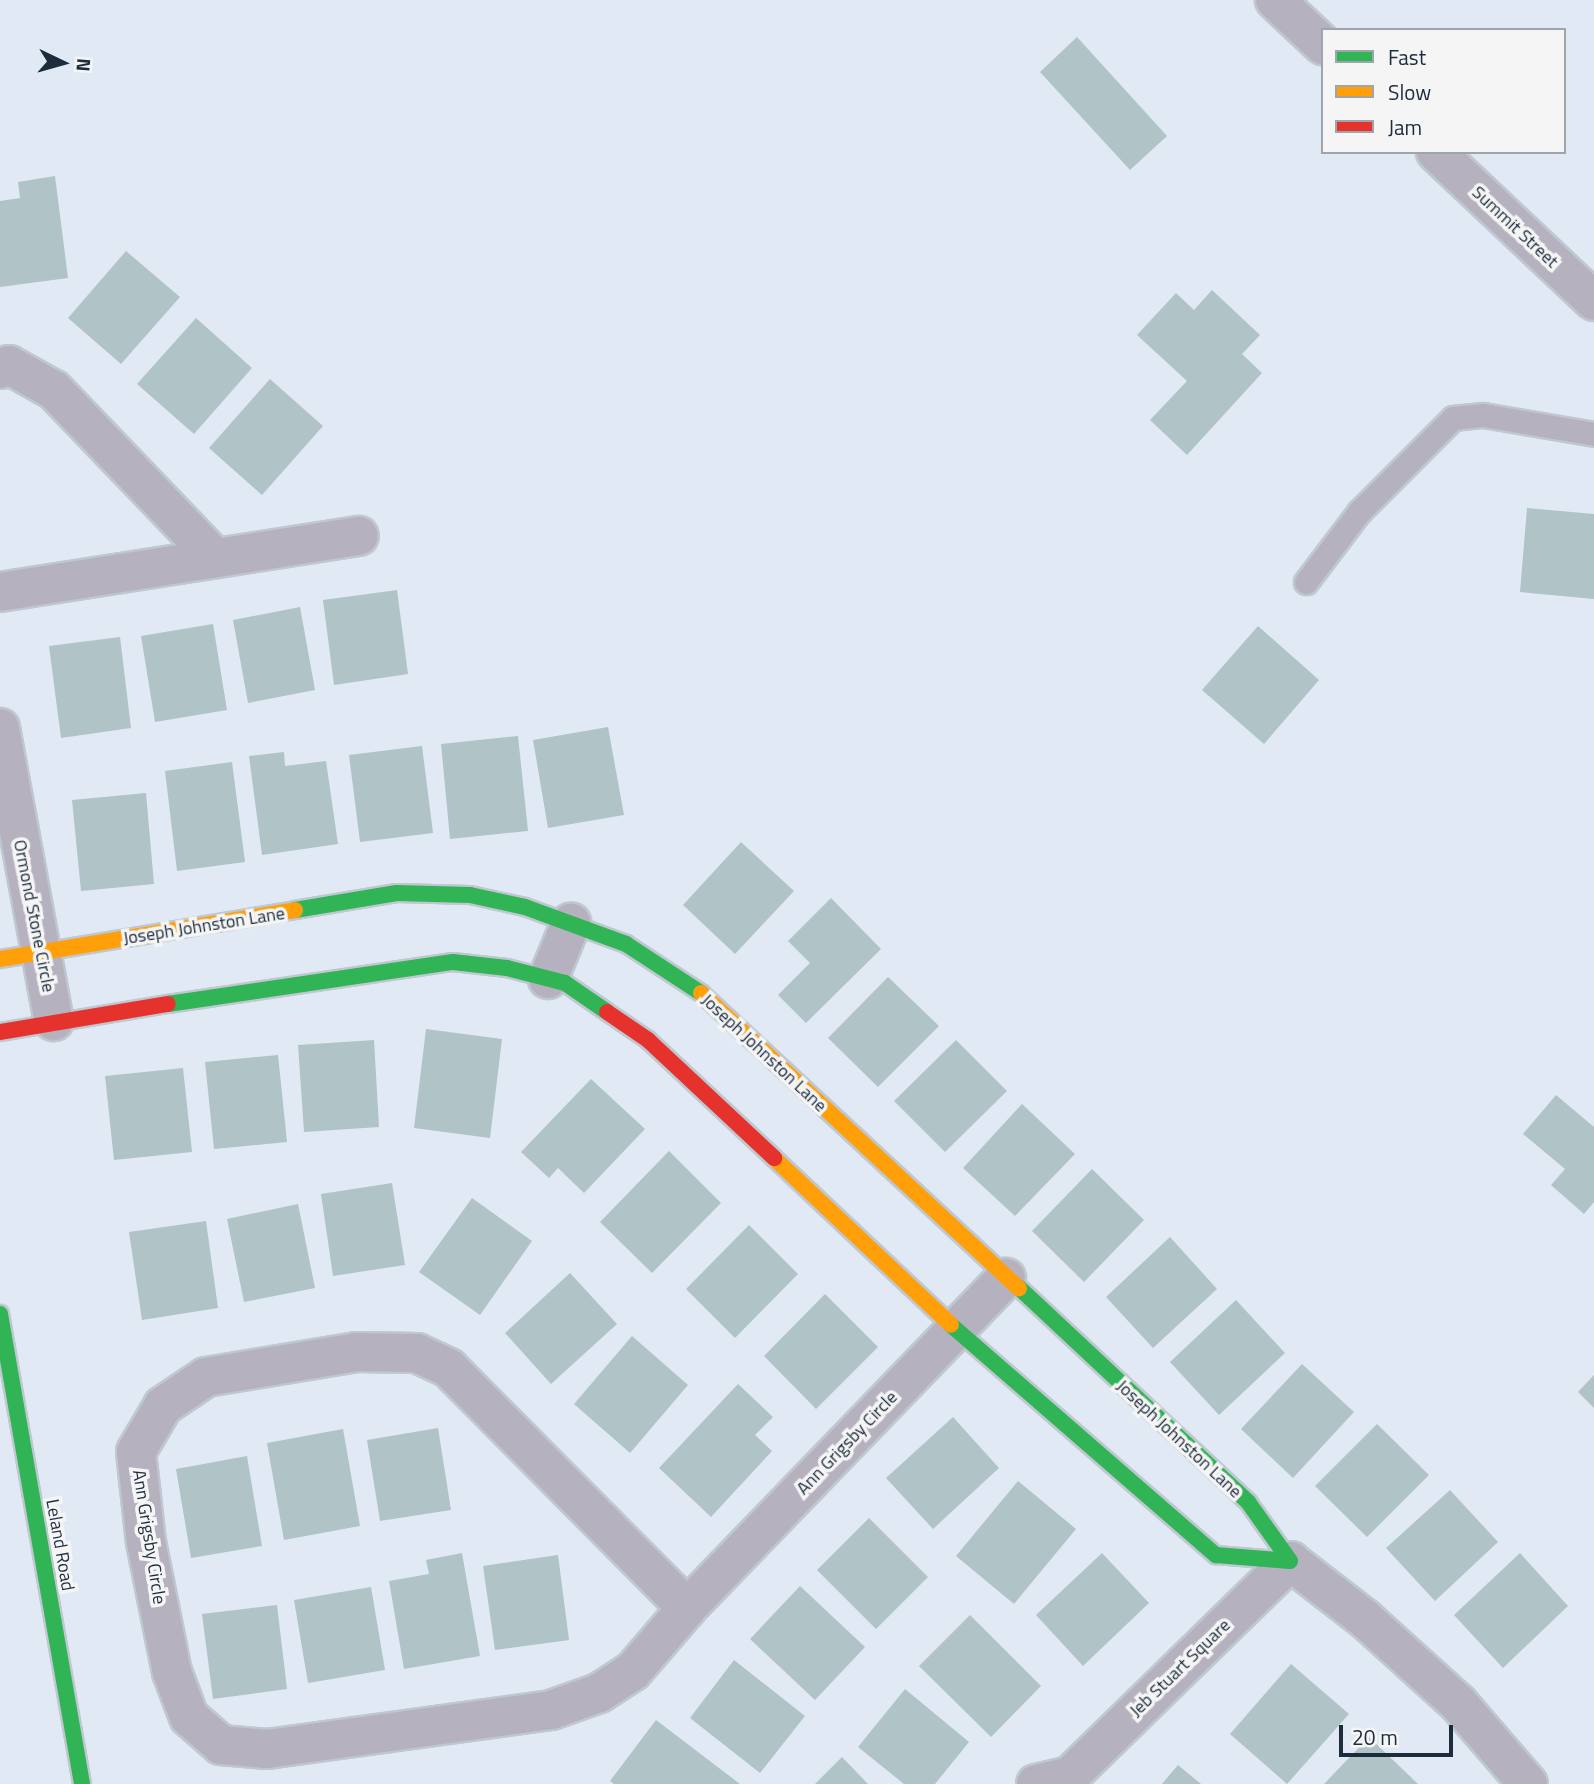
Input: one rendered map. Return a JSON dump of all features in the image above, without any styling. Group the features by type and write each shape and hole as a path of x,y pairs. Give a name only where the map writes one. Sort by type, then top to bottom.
{"street":[{"path":"1275,0 1321,43"},
{"name":"Summit Street","path":"1438,154 1594,301"},
{"path":"0,369 9,365 54,390 215,558"},
{"path":"0,592 359,536"},
{"name":"Ormond Stone Circle","path":"0,728 54,1021"},
{"name":"Joseph Johnston Lane","path":"0,959 397,893 470,895 570,923 626,944 706,996 1248,1502 1290,1561 1365,1619 1458,1703 1528,1784"},
{"path":"548,979 570,923"},
{"path":"0,1032 54,1021 453,962 507,968 548,979 599,1003 648,1040 956,1330 1216,1555 1290,1561"},
{"name":"Ann Grigsby Circle","path":"687,1608 449,1368 417,1353 357,1352 206,1377 163,1406 136,1452 146,1542 172,1672 190,1717 221,1745 267,1749 551,1710 599,1693 633,1671 687,1608 1006,1278"},
{"name":"Leland Road","path":"0,1314 82,1784"},
{"name":"Jeb Stuart Square","path":"1062,1781 1290,1561"}],"lane":[{"path":"1306,582 1359,512 1453,418 1483,415 1594,434"}],"building":[{"path":"1077,37 1167,136 1130,170 1040,72"},
{"path":"55,176 68,278 0,287 0,201 20,198 18,182"},
{"path":"126,251 180,297 121,364 68,318"},
{"path":"1212,290 1260,335 1242,354 1262,373 1187,455 1150,420 1187,381 1137,335 1176,293 1194,310"},
{"path":"196,318 252,368 194,434 137,384"},
{"path":"270,379 323,426 262,495 209,448"},
{"path":"1527,508 1594,514 1594,599 1520,592"},
{"path":"397,590 408,674 334,685 323,600"},
{"path":"300,607 315,690 248,703 233,620"},
{"path":"213,624 227,710 155,722 141,636"},
{"path":"1258,626 1319,680 1264,744 1202,690"},
{"path":"120,637 131,728 61,738 49,646"},
{"path":"608,727 624,815 548,828 533,740"},
{"path":"518,736 528,831 450,839 441,744"},
{"path":"422,746 433,833 360,842 349,755"},
{"path":"284,752 285,766 326,761 338,844 262,855 249,756"},
{"path":"232,762 245,862 177,871 165,771"},
{"path":"146,793 154,884 81,891 72,800"},
{"path":"741,842 794,891 735,954 683,905"},
{"path":"831,898 881,949 806,1023 778,995 810,963 788,941"},
{"path":"888,977 939,1026 878,1087 828,1038"},
{"path":"426,1029 502,1039 490,1138 414,1128"},
{"path":"374,1040 379,1127 304,1132 298,1045"},
{"path":"956,1040 1007,1091 945,1152 894,1101"},
{"path":"278,1055 287,1142 214,1149 205,1062"},
{"path":"183,1068 192,1152 114,1160 105,1076"},
{"path":"591,1079 645,1129 584,1193 558,1168 549,1178 521,1152"},
{"path":"1556,1095 1594,1127 1594,1202 1584,1214 1551,1185 1565,1169 1523,1134"},
{"path":"1022,1104 1075,1154 1015,1216 963,1168"},
{"path":"669,1151 721,1203 652,1273 600,1222"},
{"path":"1092,1169 1144,1220 1084,1282 1032,1231"},
{"path":"392,1183 405,1265 333,1276 321,1194"},
{"path":"472,1198 532,1241 480,1315 419,1272"},
{"path":"298,1204 315,1288 244,1302 227,1219"},
{"path":"206,1221 218,1308 142,1320 129,1232"},
{"path":"749,1225 798,1274 735,1338 686,1289"},
{"path":"1170,1237 1217,1289 1153,1348 1106,1297"},
{"path":"570,1273 617,1324 551,1384 505,1333"},
{"path":"825,1294 878,1347 816,1409 764,1356"},
{"path":"1236,1300 1285,1353 1219,1415 1170,1362"},
{"path":"632,1336 688,1385 630,1453 574,1404"},
{"path":"1302,1364 1354,1412 1293,1478 1241,1429"},
{"path":"1594,1375 1594,1408 1578,1392"},
{"path":"738,1384 773,1417 755,1435 772,1451 711,1517 659,1468"},
{"path":"953,1417 999,1468 933,1529 886,1478"},
{"path":"1377,1424 1429,1475 1367,1537 1315,1486"},
{"path":"438,1428 451,1510 380,1521 367,1440"},
{"path":"343,1429 360,1526 284,1540 267,1443"},
{"path":"247,1456 262,1546 191,1558 176,1469"},
{"path":"1018,1481 1076,1529 1014,1604 956,1556"},
{"path":"1450,1490 1498,1542 1435,1601 1386,1548"},
{"path":"869,1518 928,1577 876,1629 817,1570"},
{"path":"462,1553 480,1656 404,1669 389,1581 429,1574 426,1560"},
{"path":"1102,1553 1149,1603 1083,1666 1036,1615"},
{"path":"1520,1553 1568,1606 1503,1668 1454,1615"},
{"path":"558,1555 569,1640 495,1650 483,1566"},
{"path":"800,1586 865,1647 815,1700 750,1639"},
{"path":"371,1587 385,1670 308,1683 294,1600"},
{"path":"277,1605 287,1689 213,1699 202,1614"},
{"path":"970,1615 1041,1686 991,1737 919,1666"},
{"path":"734,1660 805,1716 760,1773 690,1718"},
{"path":"1291,1664 1349,1714 1287,1784 1230,1734"},
{"path":"905,1689 969,1742 935,1784 904,1784 858,1747"},
{"path":"656,1720 740,1784 614,1784 610,1781"},
{"path":"1369,1737 1418,1784 1324,1784"},
{"path":"842,1757 868,1784 815,1784"},
{"path":"1178,1765 1201,1784 1162,1784"}],"traffic: fast":[{"path":"295,910 397,893 470,895 525,907 626,944 701,993"},
{"path":"168,1004 453,962 507,968 565,983 607,1012"},
{"path":"951,1325 1216,1555 1290,1561 1248,1502 1019,1288"},
{"path":"0,1314 82,1784"}],"traffic: slow":[{"path":"0,959 295,910"},
{"path":"701,993 1019,1288"},
{"path":"774,1158 951,1325"}],"traffic: jam":[{"path":"0,1032 168,1004"},
{"path":"607,1012 648,1040 774,1158"}]}
